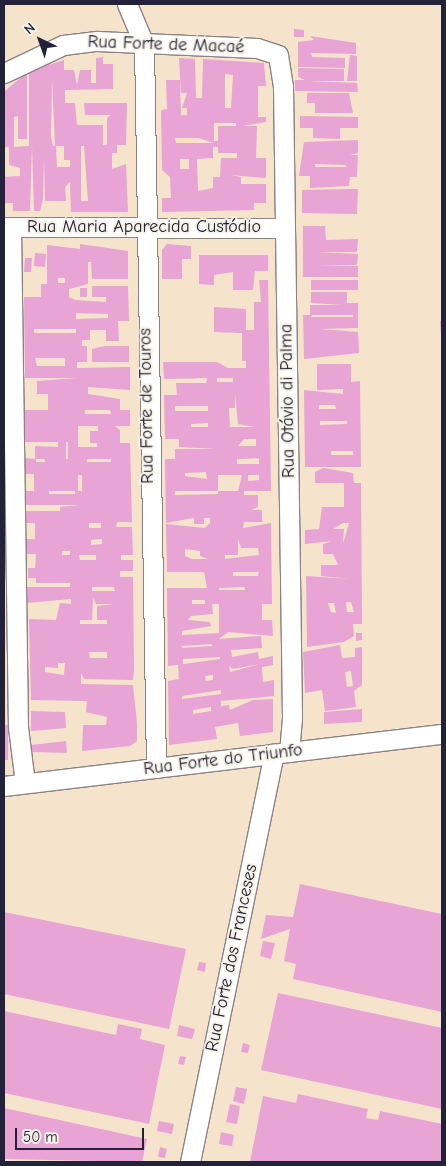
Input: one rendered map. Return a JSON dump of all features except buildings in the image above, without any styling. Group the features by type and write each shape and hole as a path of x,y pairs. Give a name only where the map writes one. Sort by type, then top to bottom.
{"street":[{"path":"127,4 144,44"},
{"name":"Rua Forte de Macaé","path":"4,72 62,45 98,41 275,52"},
{"name":"Rua Forte de Touros","path":"144,44 143,227 156,768"},
{"name":"Rua Otávio di Palma","path":"275,52 283,87 292,718 282,753"},
{"path":"7,227 8,358 18,727 24,783"},
{"name":"Rua Maria Aparecida Custódio","path":"7,227 285,228"},
{"name":"Rua Forte do Triunfo","path":"4,786 442,734"},
{"name":"Rua Forte dos Franceses","path":"190,1162 282,753"}]}
